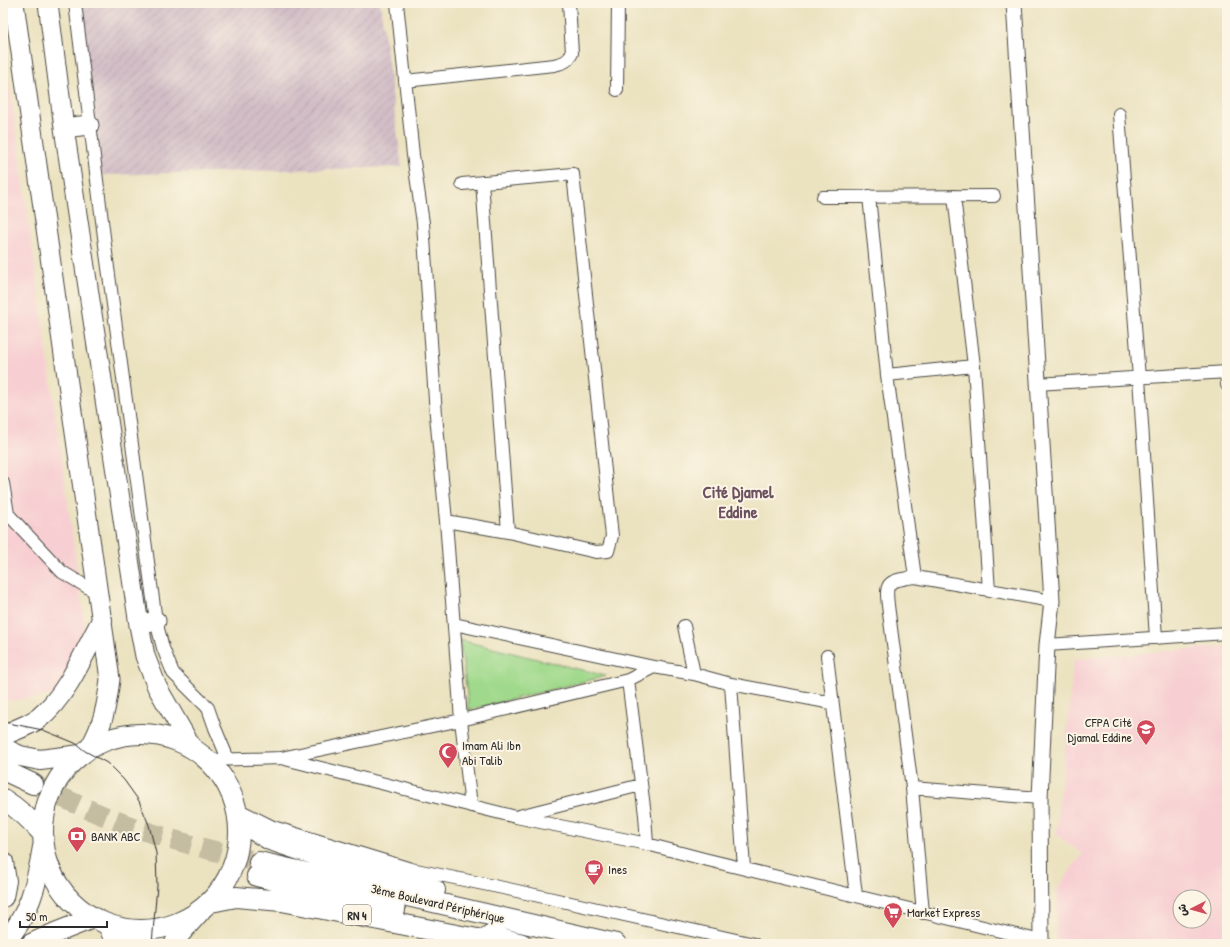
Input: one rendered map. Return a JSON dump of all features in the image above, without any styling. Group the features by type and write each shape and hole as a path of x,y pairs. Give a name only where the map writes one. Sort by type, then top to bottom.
{"highway":[{"path":"3,735 24,727 51,707 63,692 102,620"},
{"path":"130,734 151,734 172,738 192,748 209,760 223,777 233,796 240,836 232,872 223,888 206,906 185,921 153,930 132,930 100,921 78,907 65,894 55,879 48,862 44,839 44,819 47,804 53,789 70,764 85,752 108,739 130,734"},
{"path":"3,748 20,756 40,760 85,752"},
{"path":"3,770 30,790 3,785"},
{"path":"3,799 16,807 31,820 44,839 38,873 24,915 14,933 3,944"},
{"name":"RN 4","path":"237,813 254,830 270,840 303,851 419,884 463,900 499,917"},
{"path":"3,862 6,881 3,897"},
{"name":"3ème Boulevard Périphérique","path":"522,944 256,869 499,917 616,944"},
{"path":"411,870 438,883 463,900"},
{"name":"RN 4","path":"206,906 236,897 282,900 503,944"},
{"path":"31,944 55,933 100,921"}],"main road":[{"path":"14,3 110,679 103,720 98,734 85,752"},
{"path":"48,3 64,128 147,623 146,656 157,687 192,748"},
{"path":"64,128 90,125"},
{"path":"174,944 177,938 206,906"},
{"path":"100,921 116,944"}],"street":[{"path":"75,3 147,623 163,648 173,673 208,708 228,759"},
{"path":"397,3 413,155 423,223 431,356 446,521 461,720 471,806"},
{"path":"406,81 564,63 569,60 572,53 569,3"},
{"path":"617,90 618,3"},
{"path":"281,758 516,817 647,844 1041,942 1040,798 1047,645 1052,601 1037,384 1029,227 1014,3"},
{"path":"1119,114 1139,378 1156,638"},
{"path":"446,521 508,532 596,552 608,550 612,536 573,174 462,184"},
{"path":"482,182 508,532"},
{"path":"869,196 887,375 915,577"},
{"path":"954,196 974,366 989,591"},
{"path":"823,197 994,196"},
{"path":"887,375 974,366"},
{"path":"1037,384 1227,372 1227,385"},
{"path":"3,483 5,515 62,572 98,594"},
{"path":"923,913 912,788 888,613 887,591 890,583 894,580 915,577 1052,601"},
{"path":"454,624 654,667 694,674 731,684 832,703"},
{"path":"684,626 694,674"},
{"path":"1047,645 1227,633"},
{"path":"826,656 856,895"},
{"path":"209,760 281,758 461,720 628,680 654,667"},
{"path":"628,680 645,815 647,844"},
{"path":"731,684 744,868"},
{"path":"516,817 641,785"},
{"path":"912,788 1040,798"},
{"path":"237,813 273,827 411,870 508,889 754,944"}],"shaded area":[{"path":"76,3 380,3 402,167 100,175"},
{"path":"3,38 87,640 54,695 3,702"},
{"name":"CFPA Cité Djamal Eddine","path":"1227,646 1227,944 1056,944 1058,888 1082,854 1056,834 1074,659"}],"green space":[{"path":"460,640 606,676 469,710"}],"tunnel":[{"path":"33,784 71,802 136,828 213,851 259,862"}],"tram line":[{"path":"3,722 43,730 75,743 85,751 107,763 124,780 139,801 149,825 156,853 157,886 152,944"}],"place":[{"name":"CFPA Cité Djamal Eddine","path":"1146,746"},
{"name":"Imam Ali Ibn Abi Talib","path":"448,769"},
{"name":"BANK ABC","path":"77,853"},
{"name":"Ines","path":"594,886"},
{"name":"Market Express","path":"893,929"}],"district":[{"name":"Cité Djamel Eddine","path":"738,501"}]}
